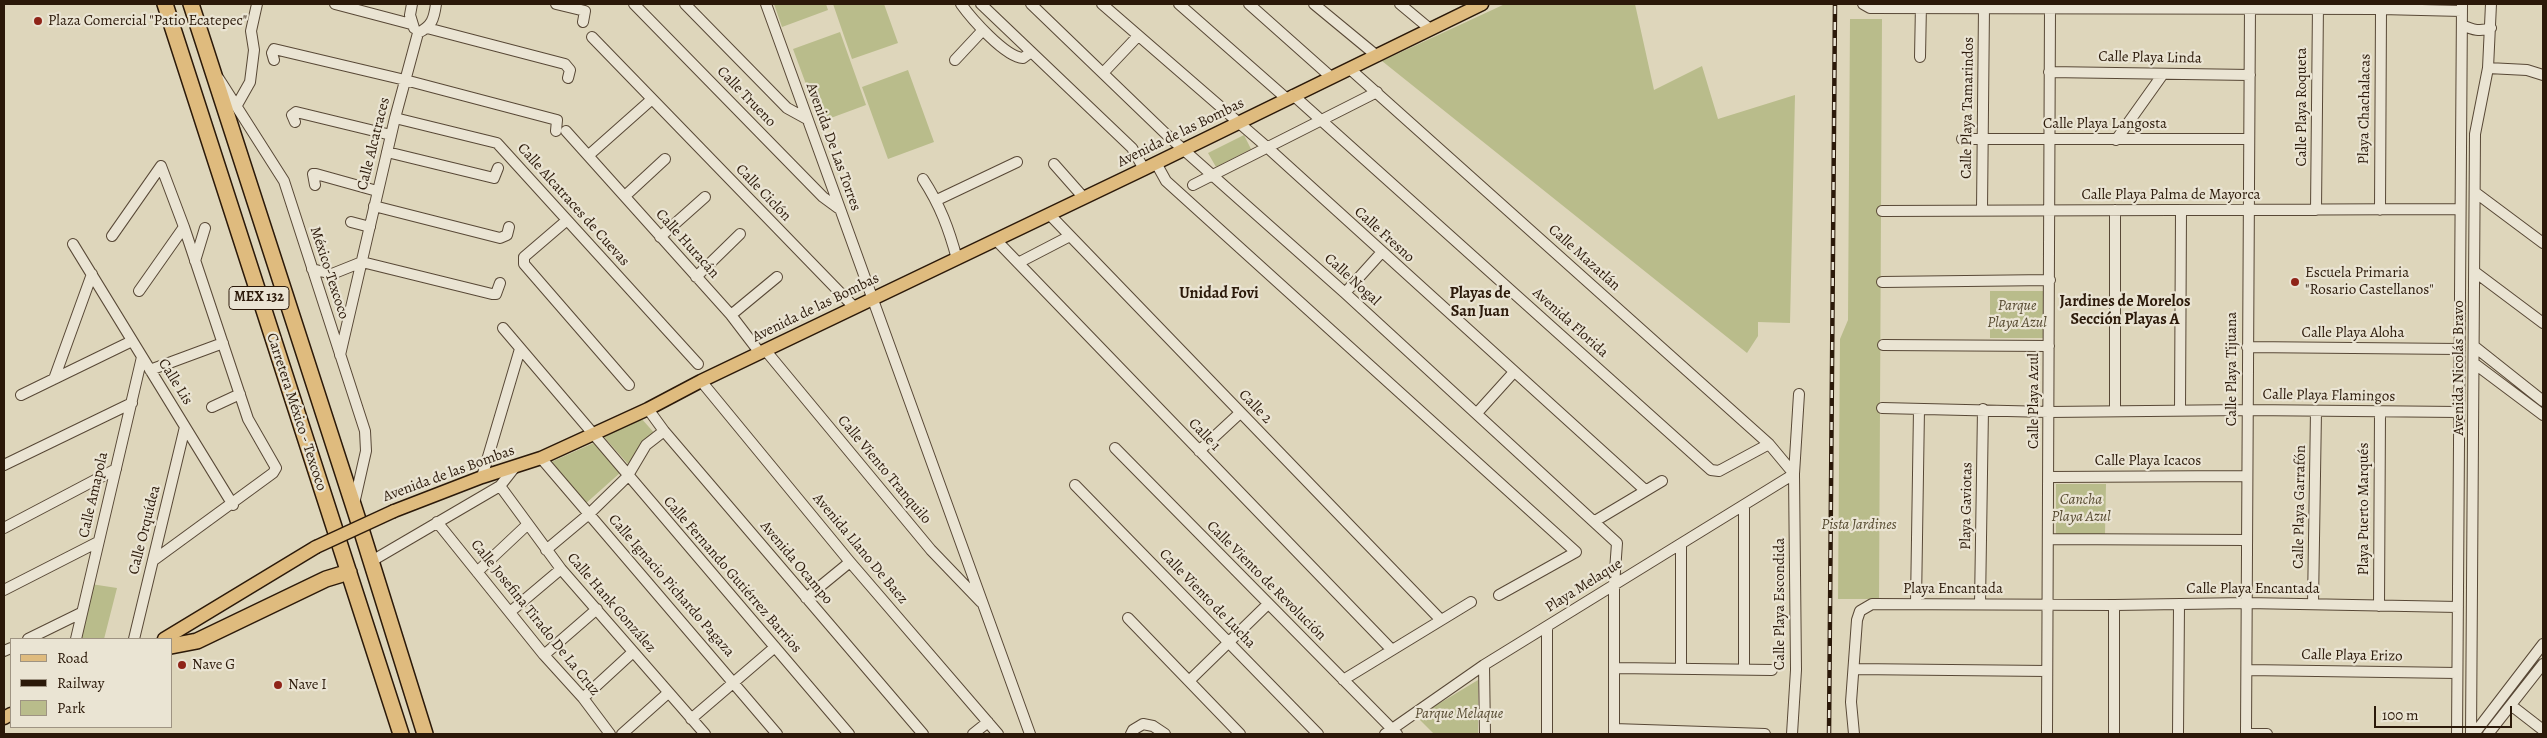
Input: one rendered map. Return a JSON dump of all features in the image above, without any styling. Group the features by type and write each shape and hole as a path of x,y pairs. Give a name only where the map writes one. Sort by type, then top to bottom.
{"highway":[{"name":"Carretera México - Texcoco","path":"164,4 401,734"},
{"name":"Carretera México - Texcoco","path":"191,4 354,505 370,562"},
{"path":"172,28 175,21 182,17 190,17 196,21"},
{"name":"MEX 132","path":"370,562 425,734"},
{"path":"172,646 197,640 326,579 348,572"}],"main road":[{"name":"Avenida de las Bombas","path":"166,638 316,547 394,510 482,477 541,458 648,409 701,380 1084,198 1482,4"}],"street":[{"path":"237,105 250,82 254,50 252,31 257,4"},
{"path":"335,4 411,24 418,33 427,28 434,20 436,4"},
{"path":"411,24 412,4"},
{"path":"556,4 585,11 583,22"},
{"name":"Calle Trueno","path":"634,4 823,197 839,209"},
{"path":"685,4 787,108 807,119"},
{"name":"Avenida De Las Torres","path":"766,4 1030,734"},
{"path":"961,4 983,30 1017,58 1022,58 1031,52"},
{"path":"981,4 1132,148 1144,169"},
{"name":"Calle Fresno","path":"1102,4 1268,148 1381,253 1645,490"},
{"name":"Avenida Florida","path":"1180,4 1321,121 1711,470 1719,471 1768,444"},
{"path":"1249,4 1331,77"},
{"path":"1314,4 1377,56"},
{"path":"1400,4 1430,28"},
{"path":"1863,4 1870,8 1921,5 1984,7 2462,7"},
{"name":"Avenida Nicolás Bravo","path":"2472,734 2477,119 2488,68 2491,4"},
{"path":"1920,57 1921,5"},
{"name":"Calle Nogal","path":"1037,6 1103,73 1184,149 1345,292 1617,543 1614,585 1614,732"},
{"name":"Calle Playa Tijuana","path":"2246,734 2250,6"},
{"name":"Calle Playa Roqueta","path":"2316,210 2318,6"},
{"name":"Calle Playa Tamarindos","path":"1982,210 1984,7"},
{"name":"Calle Playa Azul","path":"2047,734 2050,7"},
{"name":"Avenida Nicolás Bravo","path":"2457,734 2462,7"},
{"name":"Playa Chachalacas","path":"2380,210 2381,8"},
{"path":"2462,25 2473,30 2491,28"},
{"path":"427,28 565,64 570,70 568,78"},
{"path":"955,60 983,30"},
{"name":"Calle Alcatraces","path":"339,356 377,191 418,33"},
{"path":"1103,73 1138,36"},
{"name":"Calle Ciclón","path":"592,37 651,100 854,307"},
{"path":"274,60 272,53 274,49 406,80"},
{"name":"México-Texcoco","path":"212,67 284,181 339,356 365,431 366,451 354,505"},
{"path":"2488,68 2527,70 2543,75"},
{"name":"Calle Mazatlán","path":"1350,69 1768,444 1794,474"},
{"name":"Calle Playa Linda","path":"2049,72 2250,75"},
{"path":"2116,140 2163,74"},
{"name":"Calle Huracán","path":"406,80 557,120 561,131 589,155 763,352"},
{"path":"1193,186 1377,92"},
{"path":"589,155 651,100"},
{"path":"294,122 292,115 296,112 391,135"},
{"name":"Calle Alcatraces de Cuevas","path":"395,118 497,143 698,364"},
{"name":"Calle Playa Langosta","path":"1962,139 2116,140 2249,138"},
{"path":"387,152 494,178 498,168"},
{"path":"625,196 665,159"},
{"path":"937,200 1017,162"},
{"path":"1156,162 1166,181 1576,552 1499,595"},
{"path":"1054,164 1084,198"},
{"path":"112,236 161,166 184,228 248,418 276,468 273,473 233,505 154,560"},
{"path":"315,185 312,178 313,174 377,191"},
{"path":"923,179 937,200 948,223 957,259"},
{"path":"2476,193 2543,243"},
{"path":"660,237 705,197"},
{"path":"374,206 500,238 507,235 509,227"},
{"name":"Calle Playa Palma de Mayorca","path":"1882,210 2249,211 2460,209"},
{"path":"2115,210 2115,410"},
{"path":"2180,410 2181,210"},
{"name":"Calle 2","path":"1050,214 1440,619"},
{"path":"566,221 524,257 524,264 629,385"},
{"path":"352,222 370,227"},
{"path":"139,292 184,228"},
{"path":"195,261 205,228"},
{"path":"696,277 740,234"},
{"path":"1018,263 1070,236"},
{"name":"Calle 1","path":"996,240 1391,649"},
{"name":"Calle Lis","path":"74,244 233,505"},
{"path":"1345,292 1381,253"},
{"path":"312,269 332,274 362,262 492,294 496,294 500,284"},
{"path":"2475,272 2543,323"},
{"path":"54,379 92,274"},
{"path":"731,315 777,277"},
{"path":"1882,282 2050,280"},
{"name":"Calle Fernando Gutiérrez Barrios","path":"503,328 627,477 849,734"},
{"path":"22,395 132,341"},
{"path":"150,370 223,343"},
{"path":"1883,345 2049,346"},
{"path":"2475,347 2528,396 2543,415"},
{"name":"Calle Playa Aloha","path":"2247,348 2459,349"},
{"path":"482,477 520,349"},
{"name":"Calle Viento Tranquilo","path":"763,352 931,550 984,604"},
{"name":"Calle Amapola","path":"76,638 142,357"},
{"path":"2475,364 2528,396 2543,402"},
{"path":"1476,413 1514,372"},
{"name":"Avenida Llano De Baez","path":"701,380 850,562 998,734"},
{"path":"2459,385 2474,387"},
{"path":"212,407 240,394"},
{"name":"Calle Playa Escondida","path":"1792,734 1796,670 1794,474 1799,394"},
{"path":"4,465 132,403"},
{"name":"Calle Playa Flamingos","path":"1882,408 2048,412 2247,410 2459,412"},
{"name":"Avenida Ocampo","path":"648,409 664,431 923,734"},
{"path":"1916,603 1919,409"},
{"name":"Playa Gaviotas","path":"1980,604 1983,409"},
{"name":"Calle Playa Garrafón","path":"2313,604 2316,411"},
{"name":"Playa Puerto Marqués","path":"2379,606 2380,412"},
{"path":"1199,451 1240,413"},
{"name":"Calle Orquídea","path":"134,638 185,427"},
{"path":"546,550 589,514 627,477 646,445 664,431"},
{"name":"Calle Viento de Revolución","path":"1115,448 1343,680 1391,732"},
{"name":"Calle Ignacio Pichardo Pagaza","path":"541,458 777,734"},
{"path":"370,562 500,486 515,467"},
{"path":"4,528 116,469"},
{"name":"Playa Melaque","path":"1391,732 1484,665 1794,474"},
{"name":"Calle Playa Icacos","path":"2049,477 2247,476"},
{"path":"1595,521 1662,481"},
{"name":"Calle Viento de Lucha","path":"1076,485 1318,734"},
{"name":"Calle Hank González","path":"500,486 561,569 704,734"},
{"path":"1744,505 1744,670"},
{"name":"Calle Josefina Tirado De La Cruz","path":"437,522 544,654 583,698 610,734"},
{"path":"477,572 528,524"},
{"path":"2048,539 2246,540"},
{"path":"4,590 98,542"},
{"path":"1681,545 1681,669"},
{"path":"806,598 850,562"},
{"path":"510,612 561,569"},
{"path":"1343,680 1470,602"},
{"name":"Calle Playa Encantada","path":"2048,604 2179,605 2247,603 2458,607"},
{"path":"1189,681 1268,604"},
{"name":"Playa Encantada","path":"1854,669 1857,620 1860,611 1872,604 2048,604"},
{"path":"2114,605 2114,734"},
{"path":"2178,734 2179,605"},
{"path":"544,654 597,609"},
{"path":"30,638 82,614"},
{"path":"1128,618 1240,734"},
{"path":"1547,627 1548,734"},
{"path":"2472,734 2543,644"},
{"path":"691,719 775,647"},
{"path":"583,698 634,652"},
{"path":"2488,734 2512,706 2543,664"},
{"path":"1484,665 1485,734"},
{"path":"1614,668 1772,670"},
{"path":"1854,734 1851,702 1854,669 2047,671"},
{"name":"Calle Playa Erizo","path":"2246,670 2456,673"},
{"path":"2522,672 2532,679"},
{"path":"622,734 668,694"},
{"path":"2512,706 2543,730"},
{"path":"973,734 988,722"},
{"path":"1131,734 1143,724 1153,726 1164,733"},
{"path":"1614,732 1766,734"},
{"path":"2246,734 2267,734"}],"green space":[{"path":"774,4 826,4 828,10 782,27"},
{"path":"833,4 884,4 898,43 852,59"},
{"path":"1505,4 1635,4 1654,90 1702,66 1718,119 1795,95 1790,323 1758,322 1758,336 1747,353 1382,61"},
{"name":"Pista Jardines","path":"1850,19 1882,19 1879,599 1838,599 1840,339 1848,320"},
{"path":"840,32 866,105 820,122 793,49"},
{"path":"908,70 934,142 888,159 862,87"},
{"path":"1244,135 1251,149 1216,167 1208,153"},
{"name":"Parque Playa Azul","path":"1990,291 2044,291 2043,338 1990,338"},
{"path":"640,417 657,436 628,464 604,437"},
{"path":"598,441 621,472 584,505 549,463"},
{"name":"Cancha Playa Azul","path":"2056,484 2106,484 2105,534 2056,534"},
{"path":"91,584 117,588 104,638 79,638"},
{"name":"Parque Melaque","path":"1478,680 1478,734 1434,734 1417,717"}],"railway":[{"path":"1829,734 1835,4"}],"place":[{"name":"Plaza Comercial \"Patio Ecatepec\"","path":"38,21"},
{"name":"Escuela Primaria \"Rosario Castellanos\"","path":"2295,282"},
{"name":"Nave G","path":"182,665"},
{"name":"Nave I","path":"278,685"}],"district":[{"name":"Unidad Fovi","path":"1219,294"},
{"name":"Playas de San Juan","path":"1480,303"},
{"name":"Jardines de Morelos Sección Playas A","path":"2125,311"}]}
